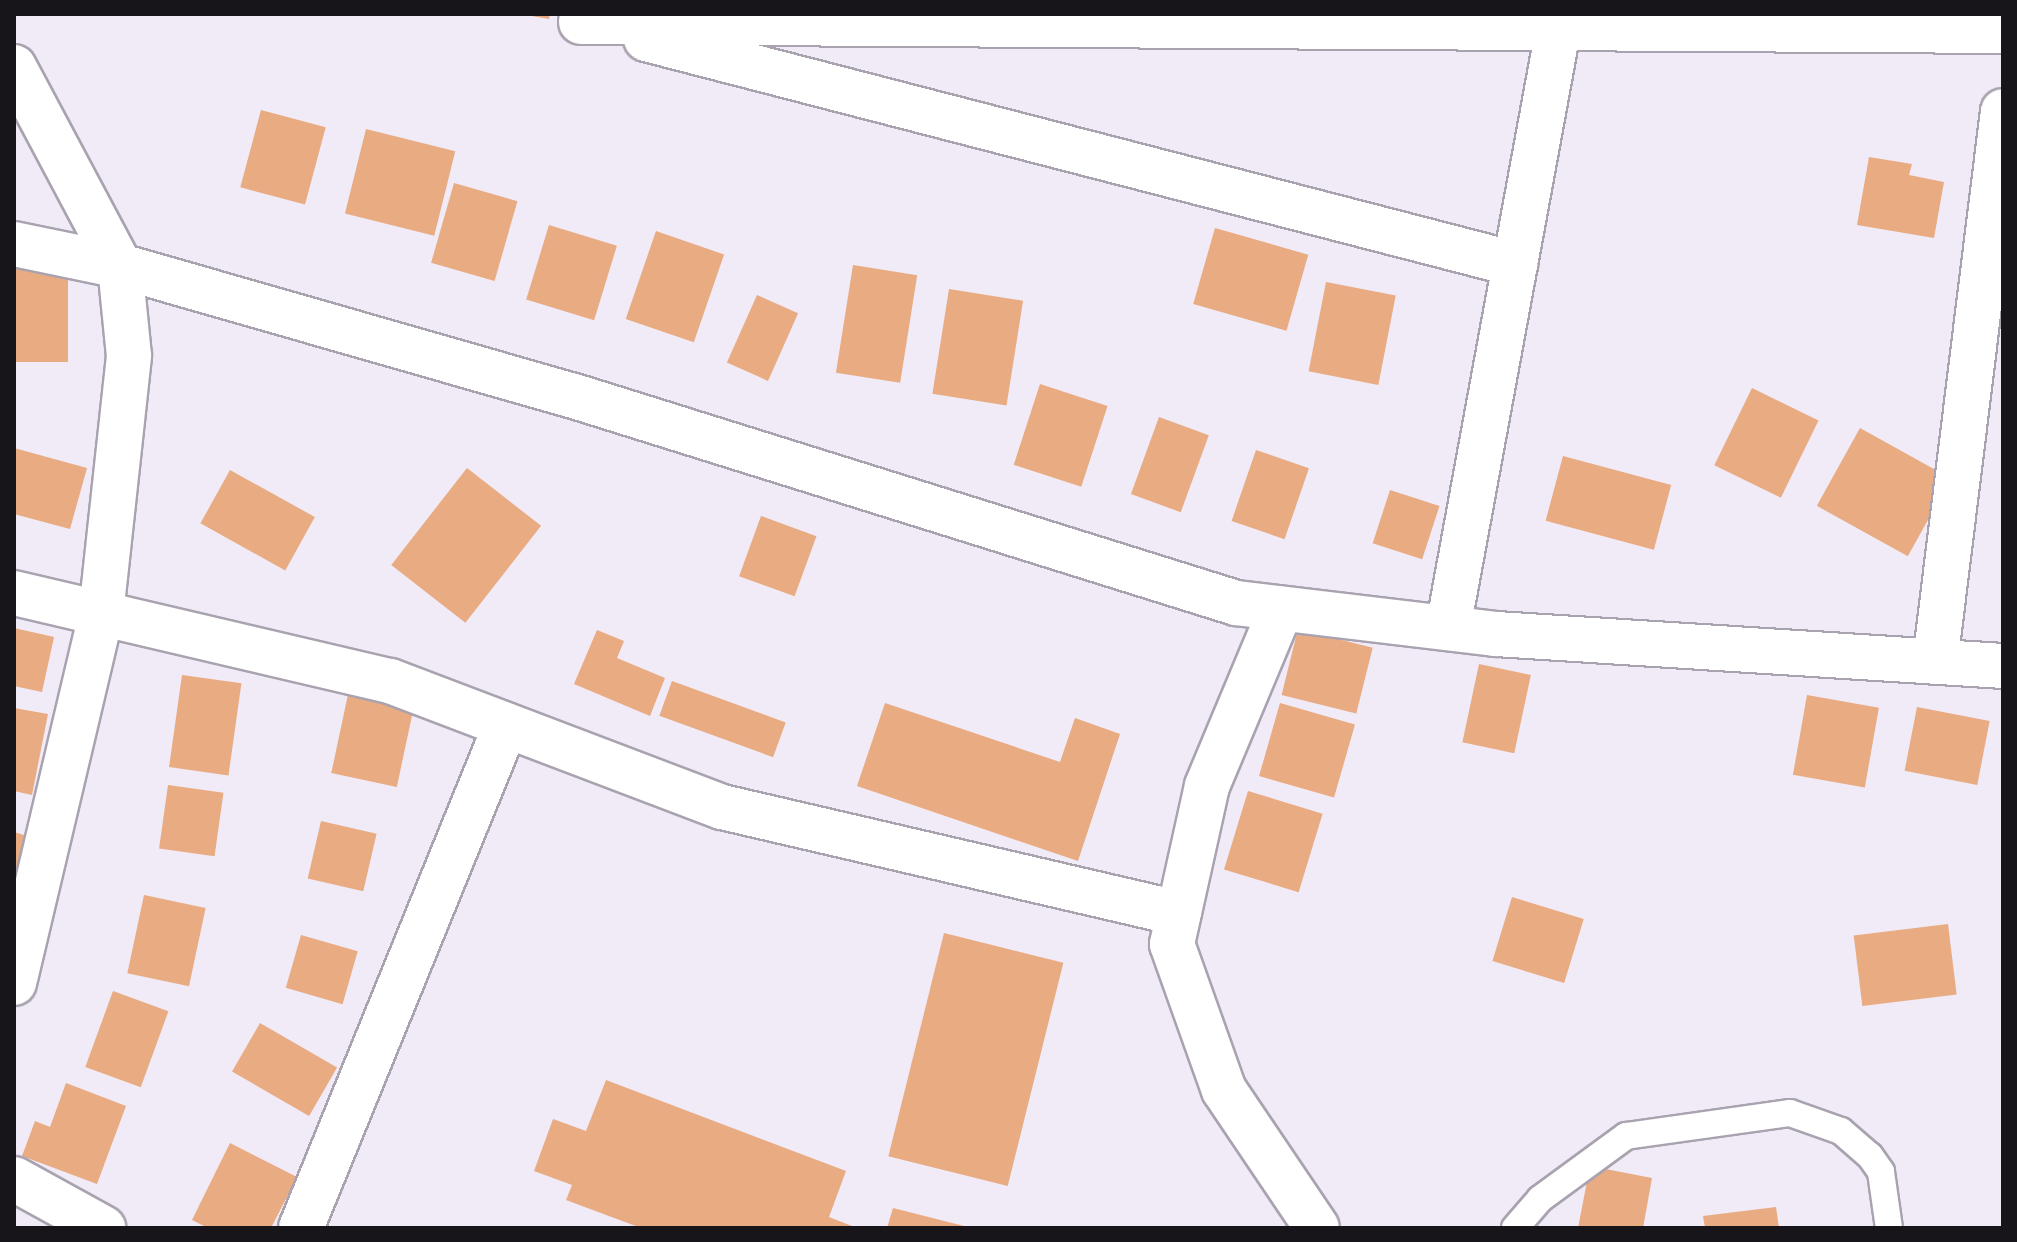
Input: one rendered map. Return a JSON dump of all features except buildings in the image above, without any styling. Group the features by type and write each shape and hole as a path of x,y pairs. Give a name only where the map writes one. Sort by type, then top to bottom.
{"street":[{"path":"1515,264 581,22 1559,21 2003,31"},
{"path":"1448,628 1559,21"},
{"path":"14,67 120,266 129,356 101,615 14,983"},
{"path":"1935,662 2003,111"},
{"path":"14,244 120,266 574,396 1236,603 1448,628 2003,666"},
{"path":"14,593 390,681 722,807 1179,913"},
{"path":"1281,609 1207,786 1172,944 1224,1090 1317,1228"},
{"path":"301,1228 506,725"},
{"path":"14,1179 103,1228"}],"lane":[{"path":"1515,1228 1540,1199 1626,1136 1790,1113 1841,1131 1870,1156 1881,1172 1889,1228"}]}
